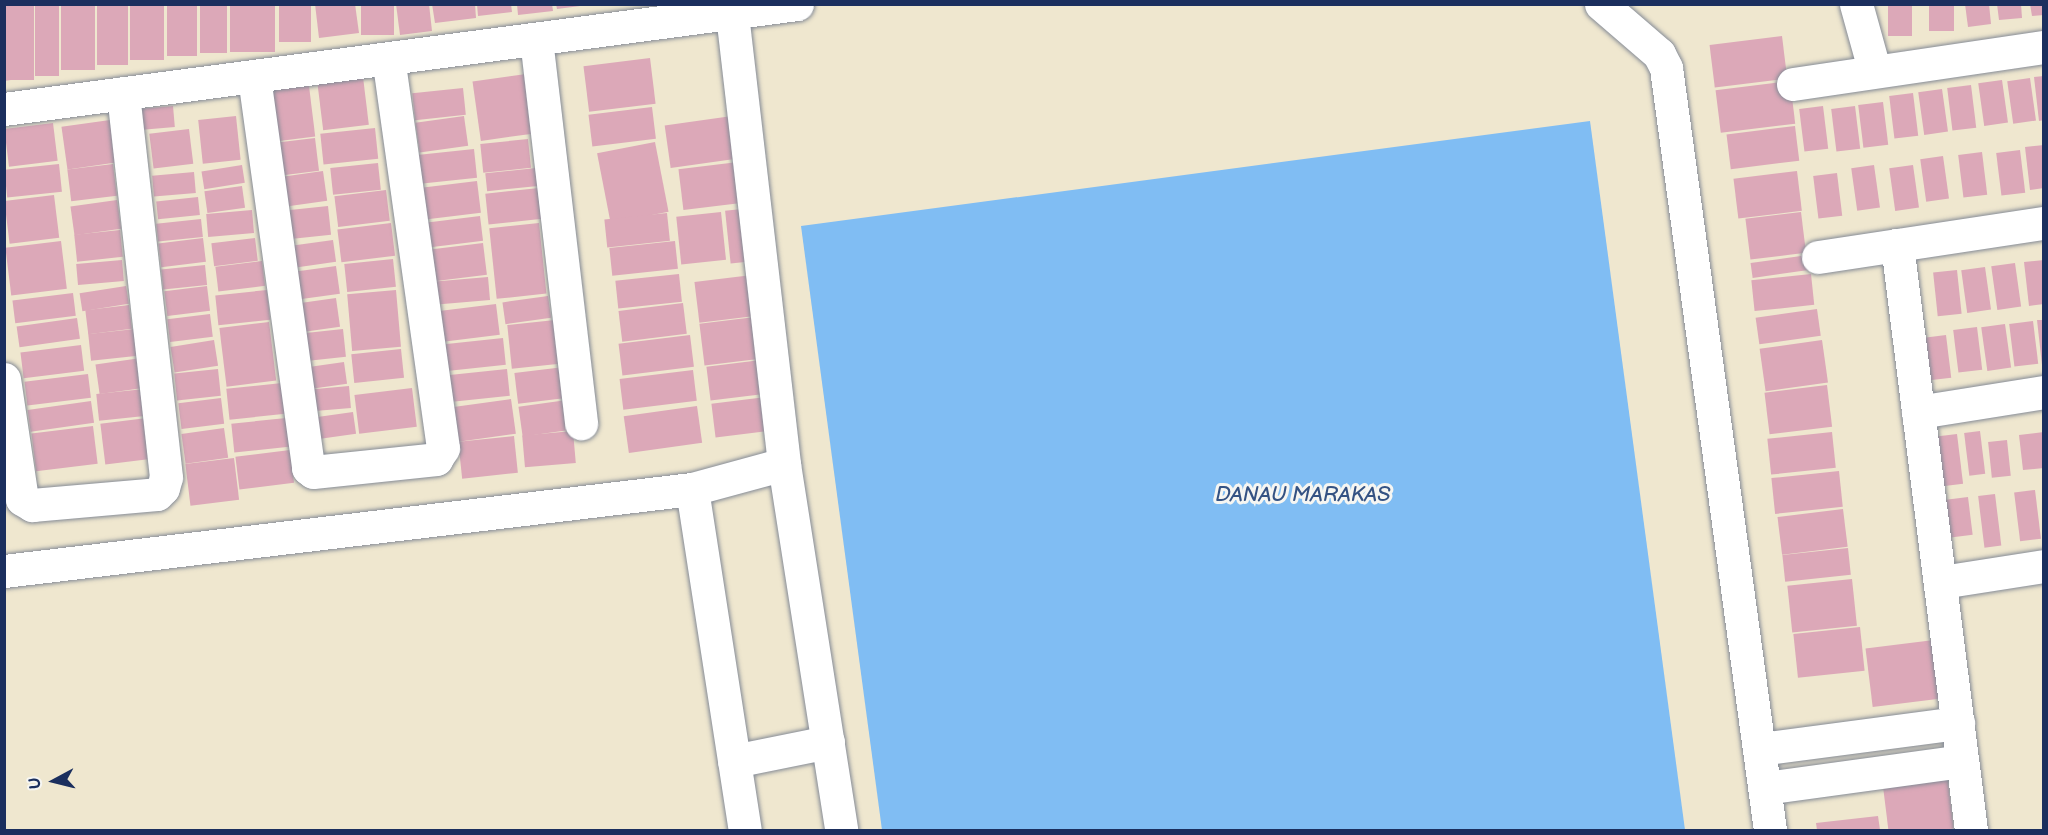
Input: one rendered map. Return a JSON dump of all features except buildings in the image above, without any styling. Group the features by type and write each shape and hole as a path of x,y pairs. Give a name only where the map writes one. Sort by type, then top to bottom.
{"street":[{"path":"4,109 732,15 797,4"},
{"path":"1601,4 1659,54 1666,68 1770,831"},
{"path":"1856,4 1874,69"},
{"path":"732,15 784,464 841,831"},
{"path":"536,39 581,423"},
{"path":"1793,84 1874,69 2043,47"},
{"path":"254,77 308,468 313,472 436,459 443,448 388,59"},
{"path":"4,379 22,500 32,505 157,494 163,488 166,477 123,93"},
{"path":"1818,256 2043,223"},
{"path":"1897,245 1942,582 1971,831"},
{"path":"1918,412 2043,392"},
{"path":"4,571 692,489 784,464"},
{"path":"692,489 745,831"},
{"path":"1942,582 2043,566"},
{"path":"1760,749 1958,723"},
{"path":"734,761 828,742"},
{"path":"1765,788 1962,761"}],"water":[{"name":"DANAU MARAKAS","path":"1590,121 1685,830 882,830 801,226"}]}
